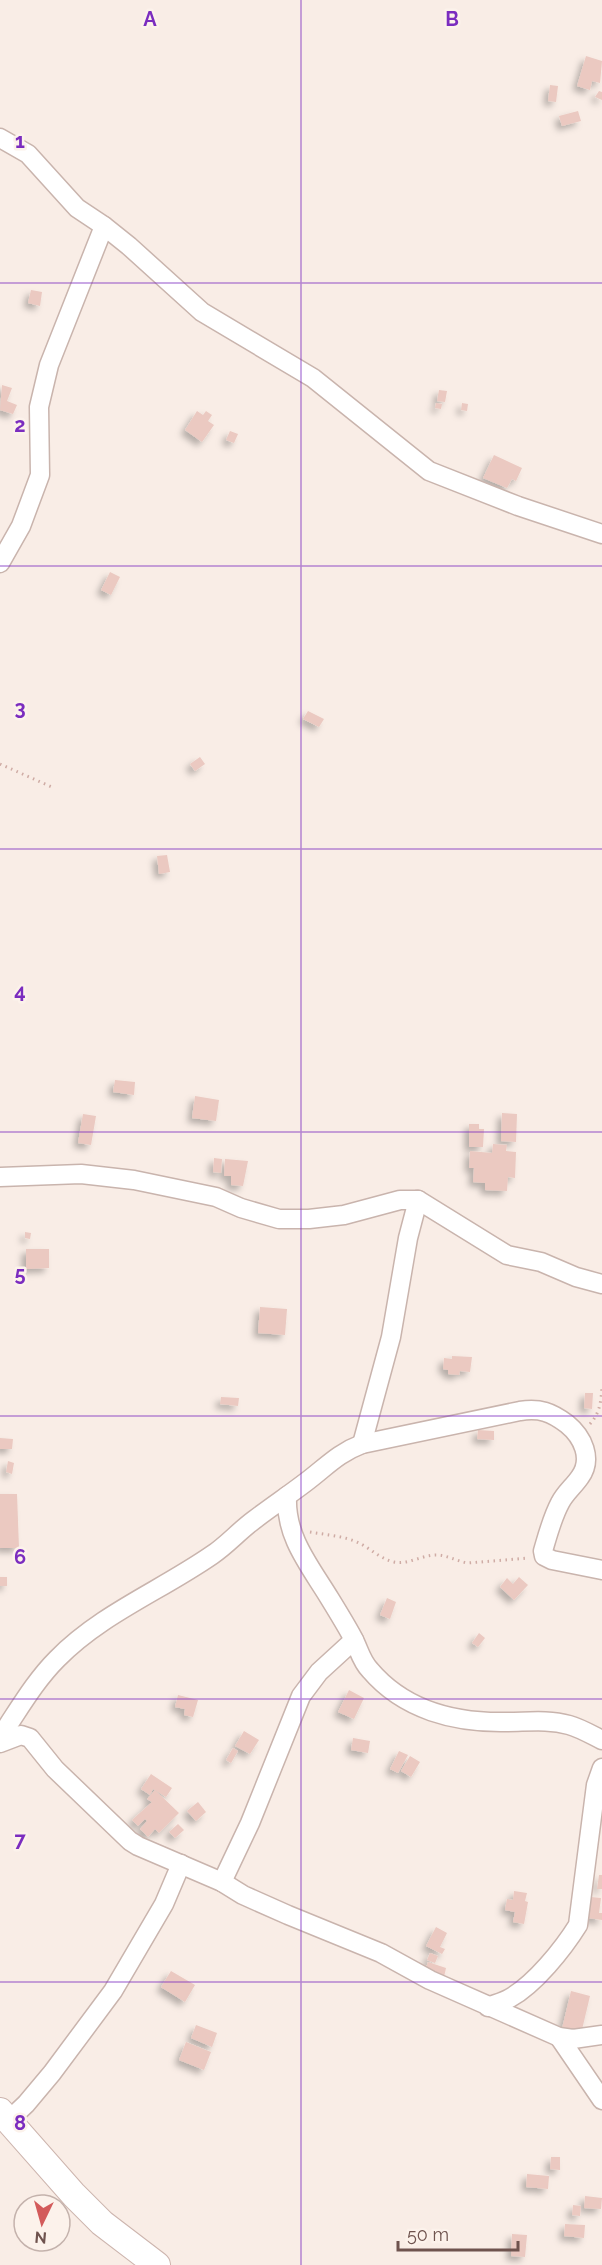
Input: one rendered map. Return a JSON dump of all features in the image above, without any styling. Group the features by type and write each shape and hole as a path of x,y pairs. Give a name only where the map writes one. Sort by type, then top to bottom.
{"street":[{"path":"0,138 28,154 77,208 104,226 202,312 313,378 429,471 528,510 602,534"},
{"path":"0,563 21,526 40,475 39,407 49,364 104,226"},
{"path":"0,1177 81,1174 134,1180 216,1197 240,1208 279,1219 309,1219 344,1215 400,1200 418,1200 454,1220 482,1241 507,1255 541,1262 576,1277 602,1284"},
{"path":"362,1444 391,1337 408,1238 418,1200"},
{"path":"0,1737 37,1683 56,1660 79,1639 130,1603 213,1554 253,1520 345,1451 362,1444 434,1427 534,1409 546,1410 558,1417 578,1436 586,1454 586,1465 582,1476 561,1500 543,1551 545,1557 602,1570"},
{"path":"582,1476 602,1469"},
{"path":"287,1496 286,1512 302,1554 354,1640 362,1660 387,1686 411,1703 433,1713 457,1719 504,1722 540,1720 568,1725 602,1740"},
{"path":"222,1882 250,1823 301,1696 319,1672 354,1640"},
{"path":"0,1743 21,1736 30,1738 55,1769 130,1841 222,1882 243,1895 381,1953 430,1980 559,2037 573,2039 602,2035"},
{"path":"488,2007 509,1999 522,1990 570,1938 578,1925 596,1785 602,1768"},
{"path":"157,2265 102,2223 4,2116 26,2104 113,1991 164,1904 181,1864"},
{"path":"559,2037 602,2100"}],"path":[{"path":"0,764 54,788"},
{"path":"578,1436 596,1416 602,1387"},
{"path":"291,1529 347,1538 361,1544 385,1560 397,1563 431,1555 445,1556 468,1563 545,1557"}],"building":[{"path":"586,56 602,61 600,83 592,81 590,90 577,86"},
{"path":"550,85 558,86 556,102 548,101"},
{"path":"599,91 602,92 602,100 595,97"},
{"path":"578,111 581,121 562,126 559,116"},
{"path":"31,290 42,292 40,306 28,303"},
{"path":"2,385 12,388 7,401 17,405 13,414 0,410"},
{"path":"439,390 447,391 445,402 437,401"},
{"path":"436,403 442,404 441,409 435,408"},
{"path":"462,403 468,404 467,411 461,410"},
{"path":"197,411 203,415 206,411 212,415 208,421 214,425 202,442 185,430"},
{"path":"230,431 238,434 234,443 226,440"},
{"path":"494,455 522,468 516,481 512,479 507,488 483,478"},
{"path":"110,572 120,577 111,595 101,590"},
{"path":"308,711 324,719 319,727 303,719"},
{"path":"200,757 205,764 195,771 190,764"},
{"path":"167,855 170,872 159,874 157,856"},
{"path":"115,1080 135,1082 134,1095 113,1092"},
{"path":"195,1096 219,1100 216,1121 192,1118"},
{"path":"502,1113 517,1114 516,1142 501,1141"},
{"path":"83,1114 96,1116 91,1145 78,1143"},
{"path":"469,1124 479,1124 479,1129 484,1129 483,1147 469,1147"},
{"path":"493,1144 507,1145 506,1151 516,1152 515,1178 508,1177 507,1191 485,1190 485,1183 473,1182 474,1168 469,1168 470,1151 492,1153"},
{"path":"214,1158 222,1159 221,1173 213,1172"},
{"path":"225,1159 248,1161 243,1186 231,1185 231,1176 224,1176"},
{"path":"25,1232 31,1233 30,1239 25,1238"},
{"path":"26,1249 49,1249 49,1268 26,1269"},
{"path":"260,1307 287,1309 285,1335 258,1333"},
{"path":"452,1356 472,1357 470,1372 460,1371 459,1375 448,1374 448,1370 443,1369 444,1358 452,1359"},
{"path":"585,1393 593,1393 592,1409 584,1408"},
{"path":"221,1397 239,1398 238,1406 220,1404"},
{"path":"478,1430 494,1431 494,1440 477,1439"},
{"path":"0,1438 13,1439 12,1449 0,1449"},
{"path":"8,1461 14,1463 12,1474 6,1472"},
{"path":"0,1494 17,1494 19,1548 0,1548"},
{"path":"0,1577 7,1577 7,1586 0,1586"},
{"path":"519,1577 528,1585 514,1600 500,1587 507,1578 513,1584"},
{"path":"387,1598 396,1602 390,1619 380,1615"},
{"path":"479,1633 485,1638 478,1647 472,1643"},
{"path":"349,1690 364,1698 354,1719 338,1712"},
{"path":"178,1695 198,1700 193,1717 184,1715 185,1709 175,1707"},
{"path":"244,1731 259,1740 250,1754 235,1746"},
{"path":"353,1738 370,1741 368,1753 351,1750"},
{"path":"233,1748 238,1751 231,1763 226,1760"},
{"path":"399,1751 408,1755 398,1773 390,1769"},
{"path":"410,1756 420,1762 411,1777 401,1771"},
{"path":"151,1774 172,1788 166,1797 153,1789 150,1795 141,1789"},
{"path":"155,1790 179,1813 159,1833 155,1829 148,1837 140,1829 147,1821 145,1819 138,1826 132,1820 152,1802 147,1799"},
{"path":"198,1802 206,1812 196,1821 187,1811"},
{"path":"178,1824 184,1830 175,1838 169,1832"},
{"path":"599,1875 602,1875 602,1889 597,1889"},
{"path":"514,1891 527,1893 525,1901 528,1902 524,1924 513,1922 515,1912 505,1910 507,1899 513,1900"},
{"path":"591,1897 601,1898 599,1913 602,1913 602,1920 588,1918"},
{"path":"436,1927 447,1933 440,1947 445,1949 442,1954 426,1946"},
{"path":"430,1953 438,1956 435,1963 427,1960"},
{"path":"428,1962 446,1968 444,1977 425,1971"},
{"path":"171,1971 195,1985 185,2002 161,1987"},
{"path":"571,1991 590,1996 580,2038 561,2033"},
{"path":"196,2025 217,2033 212,2047 191,2038"},
{"path":"186,2042 211,2052 204,2070 179,2060"},
{"path":"551,2157 560,2157 560,2170 550,2169"},
{"path":"527,2174 549,2176 548,2189 526,2187"},
{"path":"585,2196 602,2198 601,2209 584,2208"},
{"path":"573,2205 581,2206 580,2216 572,2215"},
{"path":"565,2224 585,2225 584,2238 564,2236"},
{"path":"512,2234 527,2235 525,2257 511,2256"}]}
